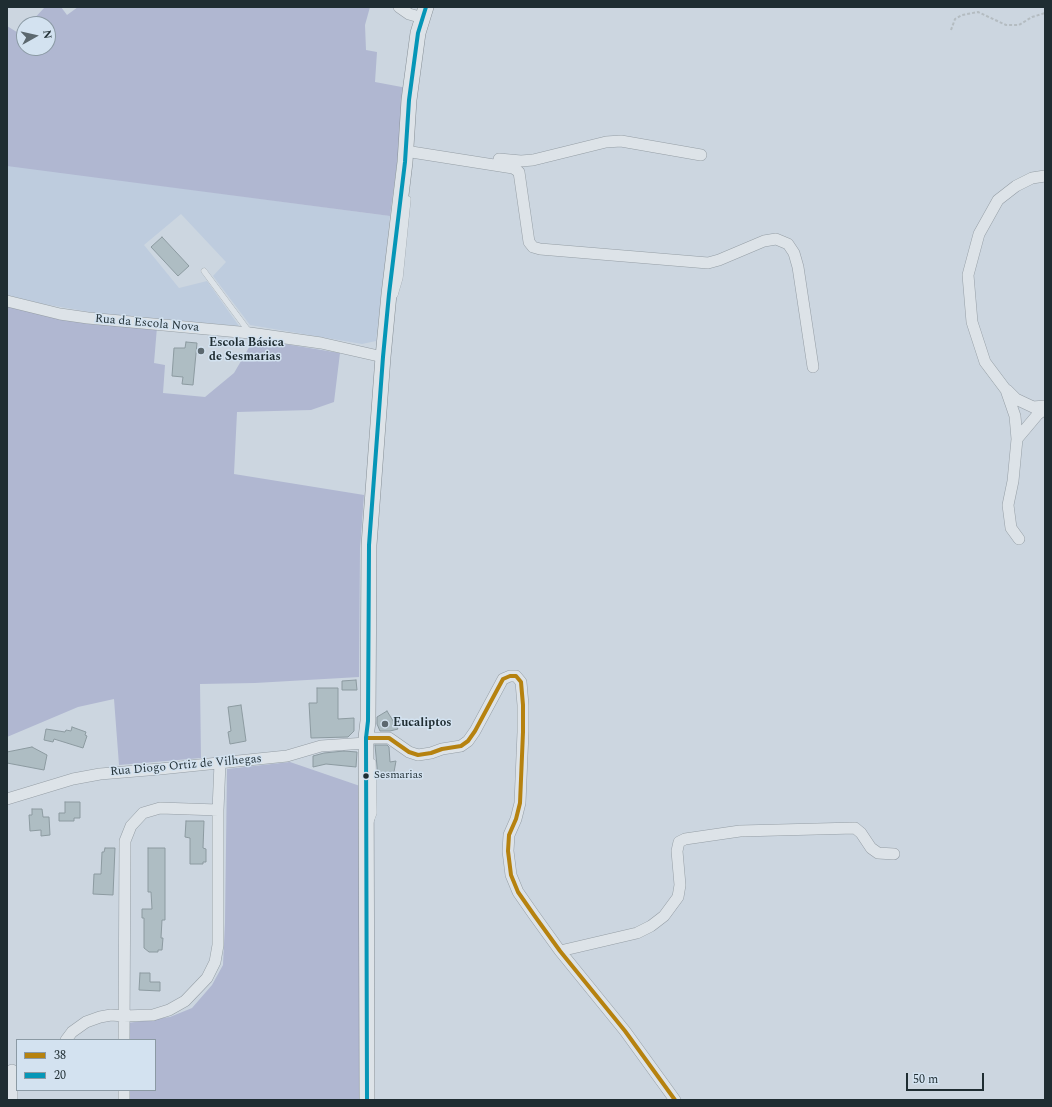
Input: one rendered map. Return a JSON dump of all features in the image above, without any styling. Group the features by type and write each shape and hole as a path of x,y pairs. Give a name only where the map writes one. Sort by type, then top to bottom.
{"main road":[{"path":"367,1100 368,545 383,357 405,153 409,100 418,33 424,13"}],"street":[{"path":"399,7 409,14 424,13"},
{"path":"405,153 521,161 533,160 606,142 621,141 701,155"},
{"path":"405,153 513,168 519,172 528,242 533,247 540,249 708,263 719,260 764,241 776,239 788,244 794,253 798,266 813,367"},
{"path":"1045,176 1032,178 1016,186 998,200 979,234 968,275 972,322 985,362 1006,390 1016,399 1033,407 1045,406"},
{"name":"Rua da Escola Nova","path":"7,301 60,314 250,333 321,343 383,357"},
{"path":"1006,390 1015,416 1017,439 1013,480 1008,505 1011,528 1019,539"},
{"path":"1017,439 1038,414 1045,409"},
{"name":"Rua Diogo Ortiz de Vilhegas","path":"7,799 72,779 100,774 287,756 321,746 368,744 389,738 409,752 418,755 431,753 442,748 461,746 468,741 475,731 503,679 510,676 516,676 521,682 523,732 520,802 516,820 509,835 508,851 511,875 518,892 560,951"},
{"path":"67,1039 72,1032 86,1022 100,1017 111,1015 153,1015 169,1010 185,1001 207,978 215,962 218,945 218,810 220,763"},
{"path":"124,1039 125,841 131,826 143,813 160,808 218,810"},
{"path":"675,1100 625,1031 560,951 638,933 651,926 664,916 678,896 680,885 677,851 679,842 685,839 740,831 855,828 861,833 871,848 878,853 894,854"},
{"path":"12,1070 12,1100"}],"lane":[{"path":"405,153 409,186"},
{"path":"386,328 400,278 408,193"},
{"path":"204,272 250,333"},
{"path":"367,830 374,813 373,759"}],"path":[{"path":"951,30 955,19 978,12 1006,25 1019,24 1032,17 1045,13"}],"shaded area":[{"path":"45,7 61,7 67,15 78,7 370,7 365,25 366,50 377,52 375,82 407,88 390,216 7,166 7,26 16,32 16,56 56,56 56,16 37,16"},
{"path":"7,165 390,216 376,341 362,344 250,325 213,276 226,262 181,214 144,245 179,288 207,281 239,326 96,313 43,304 7,295"},
{"path":"7,305 89,324 157,327 154,363 165,365 163,393 205,397 234,373 254,339 340,353 334,402 311,410 237,412 234,474 364,495 360,549 359,677 255,683 200,684 201,758 119,765 114,699 78,707 7,737"},
{"path":"290,762 360,786 364,1100 128,1100 128,1091 156,1091 156,1039 128,1039 128,1023 170,1017 192,1008 212,985 223,965 227,769"}],"building":[{"path":"162,237 189,266 178,276 151,247"},
{"path":"186,342 197,343 193,385 182,384 183,377 172,376 174,348 185,348"},
{"path":"356,680 357,690 342,690 342,681"},
{"path":"317,688 338,688 338,719 354,718 354,731 348,737 311,738 309,703 317,703"},
{"path":"241,705 246,741 230,744 228,732 231,731 228,707"},
{"path":"387,711 398,729 380,731 377,724 377,717"},
{"path":"72,727 86,732 85,735 87,736 83,748 54,739 53,742 44,740 46,729 65,732 66,730 71,731"},
{"path":"375,745 387,745 389,747 390,762 396,761 394,772 378,777"},
{"path":"32,747 47,755 44,770 7,763 7,752"},
{"path":"344,751 357,752 356,767 326,764 313,767 313,756 324,753"},
{"path":"65,802 80,802 80,818 74,818 74,821 59,821 59,813 65,813"},
{"path":"32,809 42,809 43,817 49,817 50,835 41,836 41,830 30,831 29,815 32,815"},
{"path":"186,821 204,821 203,848 206,849 206,862 203,862 203,864 190,864 190,838 185,837"},
{"path":"105,848 115,848 113,895 93,894 94,874 101,874 102,852 104,852"},
{"path":"148,848 165,848 165,920 162,920 162,950 158,950 158,952 149,952 144,948 144,918 142,918 142,909 152,909 151,892 148,892"},
{"path":"140,973 150,973 150,982 160,982 160,991 139,990"}],"transit line":[{"name":"20","path":"367,1100 366,738 368,721 369,545 383,357 405,162 409,100 418,33 426,7"},
{"name":"38","path":"366,738 389,738 409,752 418,755 461,746 468,741 475,731 503,679 510,676 516,676 521,682 523,732 520,803 516,819 509,835 508,851 511,875 518,892 560,951 625,1031 675,1100"}],"place":[{"name":"Escola Básica de Sesmarias","path":"201,351"},
{"name":"Eucaliptos","path":"385,724"},
{"name":"Sesmarias","path":"366,776"}]}
